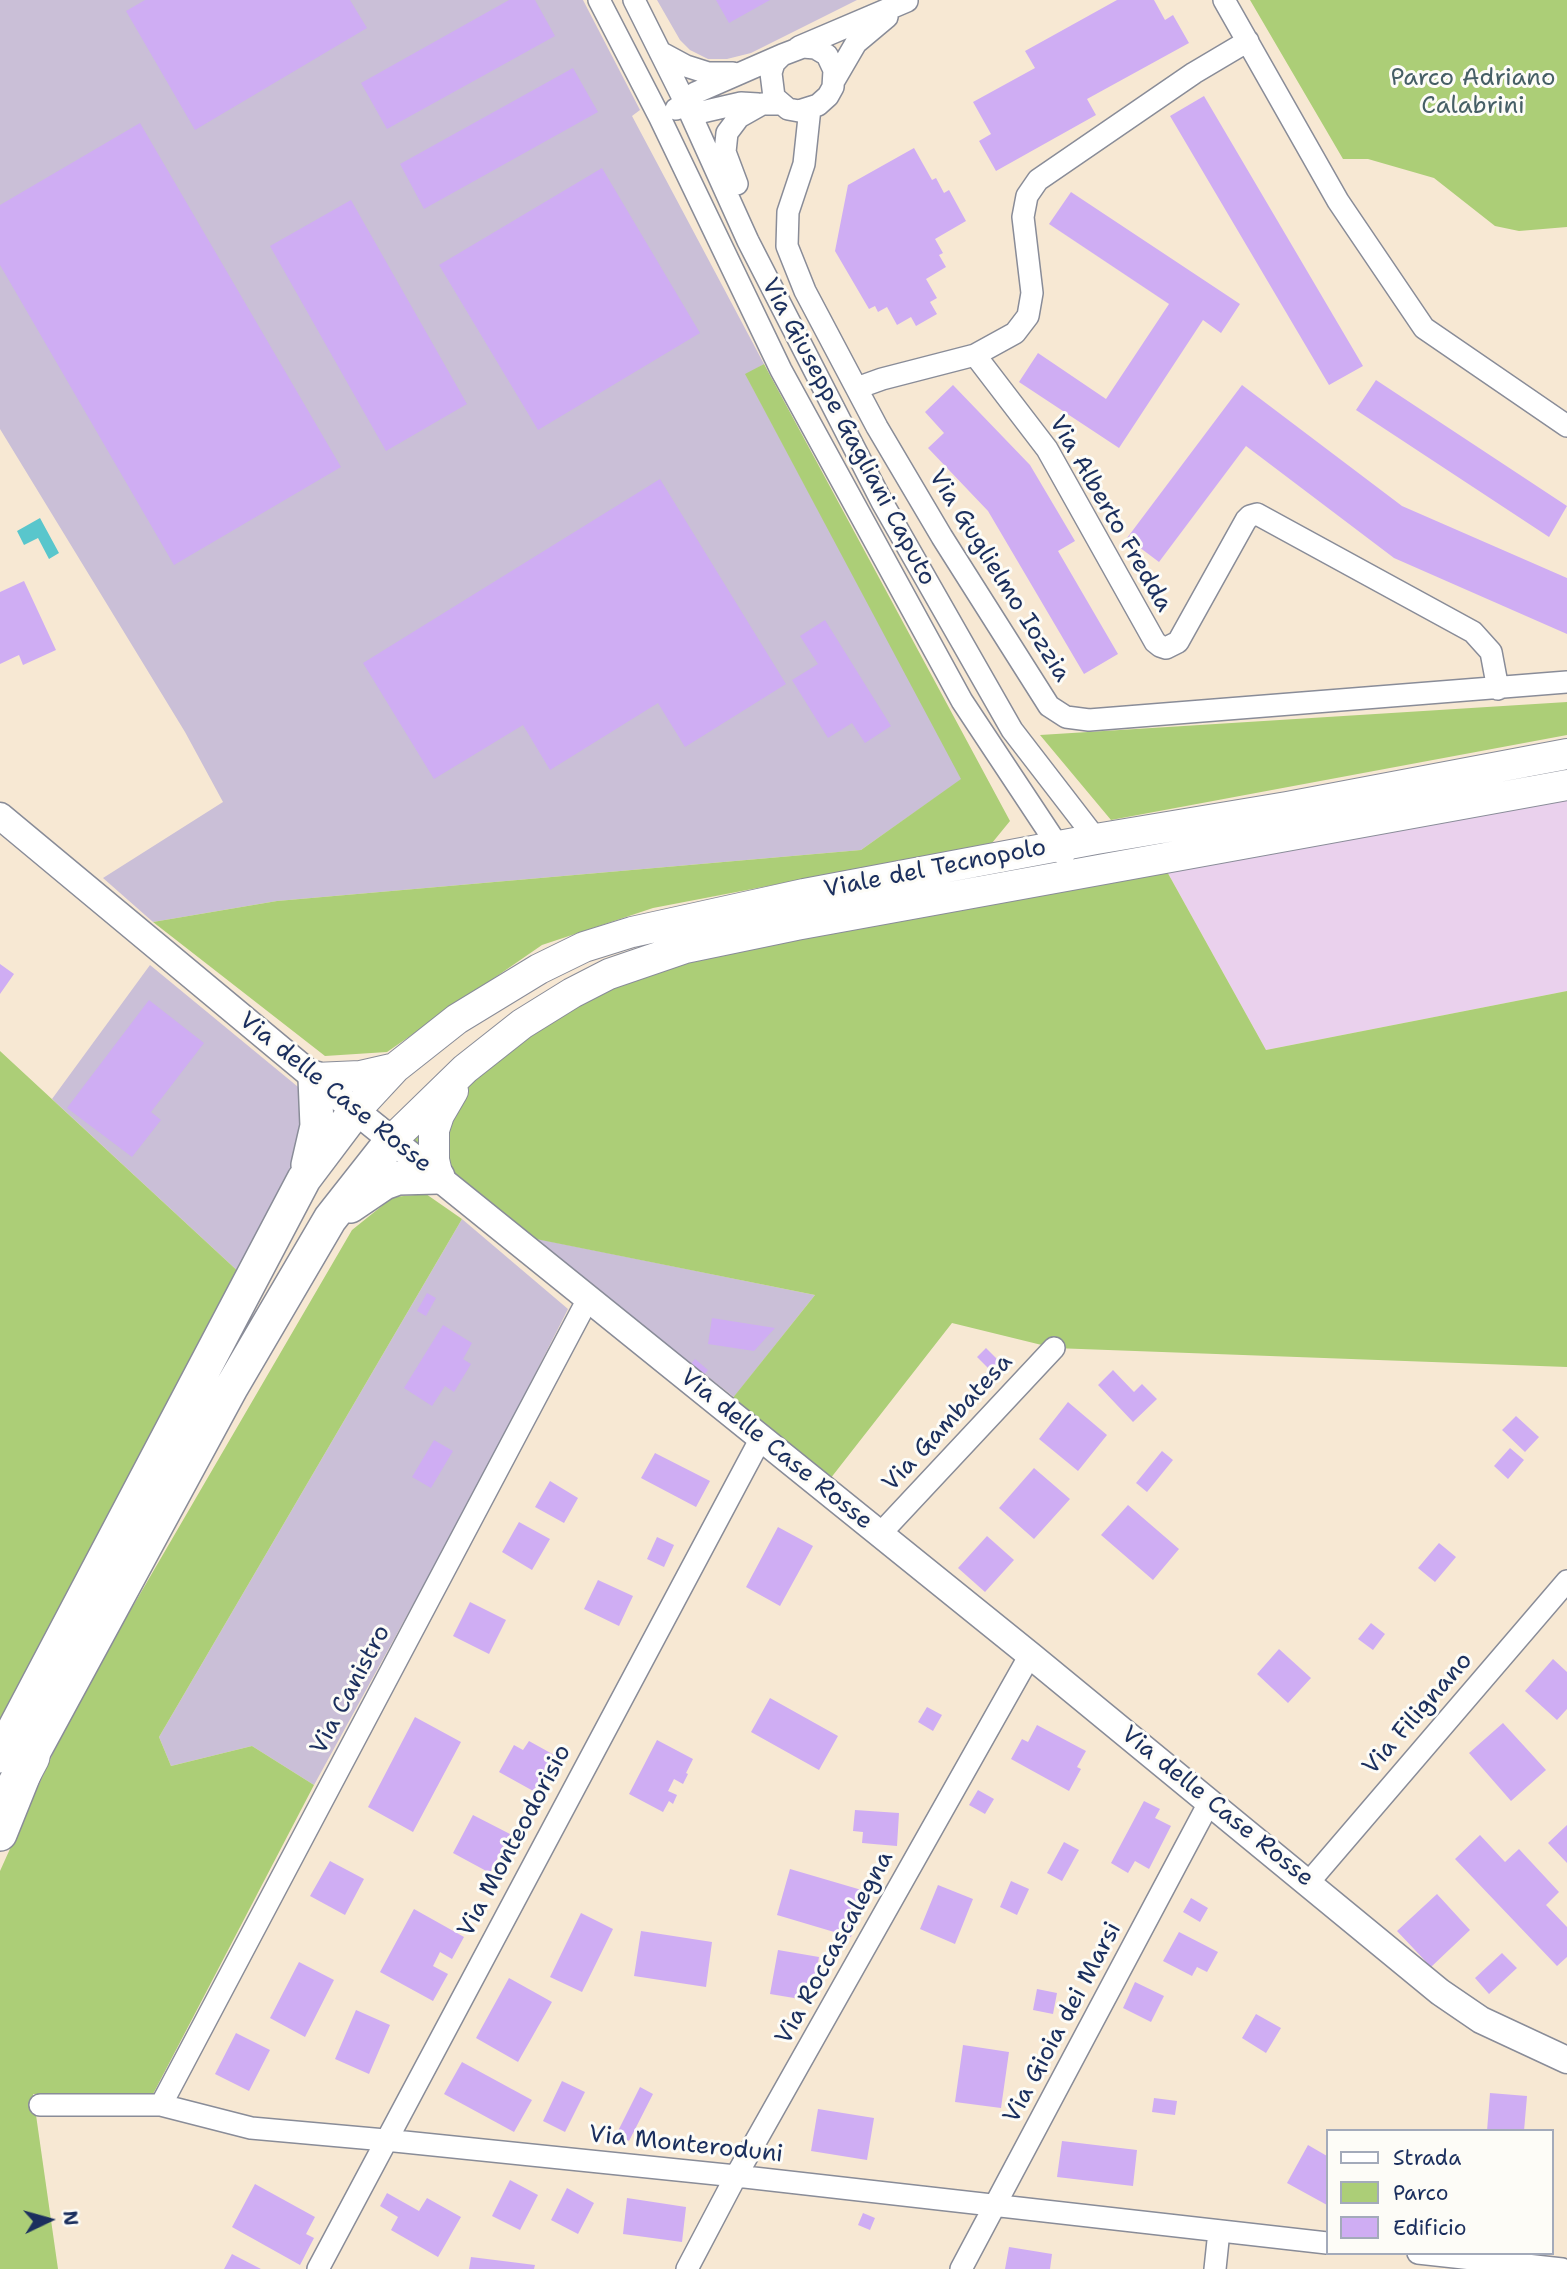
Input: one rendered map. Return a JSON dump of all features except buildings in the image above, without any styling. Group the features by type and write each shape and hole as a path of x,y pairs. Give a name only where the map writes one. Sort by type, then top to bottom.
{"highway":[{"path":"304,1179 317,1126 315,1078"},
{"path":"0,1815 15,1757 304,1179 356,1110"},
{"path":"0,1834 15,1757 330,1219 393,1139"},
{"path":"330,1219 384,1183 411,1176 439,1177"}],"main road":[{"name":"Viale del Tecnopolo","path":"356,1110 395,1068 467,1012 539,969 584,947 632,932 804,894 1567,754"},
{"name":"Viale del Tecnopolo","path":"393,1139 465,1069 522,1024 609,974 685,948 796,925 1567,785"},
{"path":"315,1078 360,1076 395,1068"},
{"path":"439,1177 433,1160 434,1130 439,1115 465,1069"}],"street":[{"name":"Via Giuseppe Gagliani Caputo","path":"599,0 660,118 781,370 962,701 1077,874"},
{"name":"Via Giuseppe Gagliani Caputo","path":"634,0 687,104 748,241 882,502 1012,730 1097,839"},
{"path":"687,104 702,112 741,103 771,104 799,111 810,108 828,96 856,43 907,0"},
{"path":"660,118 687,104 695,93 907,0"},
{"path":"1224,0 1338,201 1424,328 1567,425"},
{"path":"857,388 975,355 1015,333 1028,316 1032,293 1023,217 1027,196 1038,180 1194,74 1248,41"},
{"path":"748,241 743,199 725,152 727,133 739,117 771,104 774,97 771,73 774,63 787,52 815,48 827,55 833,64 835,79"},
{"path":"660,52 686,66 708,72 739,73"},
{"name":"Via Guglielmo Iozzia","path":"810,108 804,164 788,212 787,246 805,291 942,537 1044,701 1059,714 1089,720 1567,682"},
{"name":"Via Alberto Fredda","path":"975,355 1047,449 1155,642 1160,646 1166,648 1178,642 1246,520 1257,514 1473,632 1491,652 1498,689"},
{"name":"Via delle Case Rosse","path":"0,817 315,1078 1210,1801 1440,1992 1481,2020 1567,2060"},
{"name":"Via Canistro","path":"161,2105 588,1299"},
{"name":"Via Gambatesa","path":"880,1534 1054,1348"},
{"name":"Via Monteodorisio","path":"318,2269 761,1438"},
{"name":"Via Filignano","path":"1309,1882 1567,1581"},
{"name":"Via Roccascalegna","path":"687,2269 736,2176 1030,1655"},
{"name":"Via Gioia dei Marsi","path":"961,2269 1210,1801"},
{"name":"Via Monteroduni","path":"40,2105 161,2105 251,2128 736,2176 1326,2243"},
{"path":"1215,2269 1219,2231"},
{"path":"1436,2255 1562,2269"}],"shaded area":[{"path":"0,0 583,0 640,110 632,116 764,364 746,375 962,779 861,850 277,901 153,922 103,878 223,802 185,732 0,429"},
{"path":"657,0 857,0 751,53 727,59 708,59 690,50 680,40"},
{"path":"1567,784 1567,991 1266,1050 1160,859"},
{"path":"150,965 303,1091 298,1156 242,1275 52,1099"},
{"path":"462,1219 568,1309 485,1473 314,1785 252,1746 171,1766 159,1737"},
{"path":"528,1237 815,1295 734,1397"}],"green space":[{"name":"Parco Adriano Calabrini","path":"1250,0 1567,0 1567,227 1519,231 1495,226 1434,178 1368,159 1343,159"},
{"path":"764,364 1010,821 992,843 653,908 542,945 387,1052 325,1056 153,922 277,901 861,850 961,779 745,374"},
{"path":"1567,702 1567,735 1111,820 1040,735"},
{"path":"1160,859 1266,1050 1567,991 1567,1367 1054,1348 952,1323 823,1488 724,1409 815,1295 506,1233 393,1139 609,974"},
{"path":"0,1051 242,1275 0,1736"},
{"path":"426,1194 462,1219 159,1737 171,1766 252,1746 314,1785 152,2096 33,2094 58,2269 0,2269 0,1871 73,1709 352,1230 393,1197"}],"water":[{"path":"40,518 59,553 49,559 38,538 24,545 17,531"}]}
